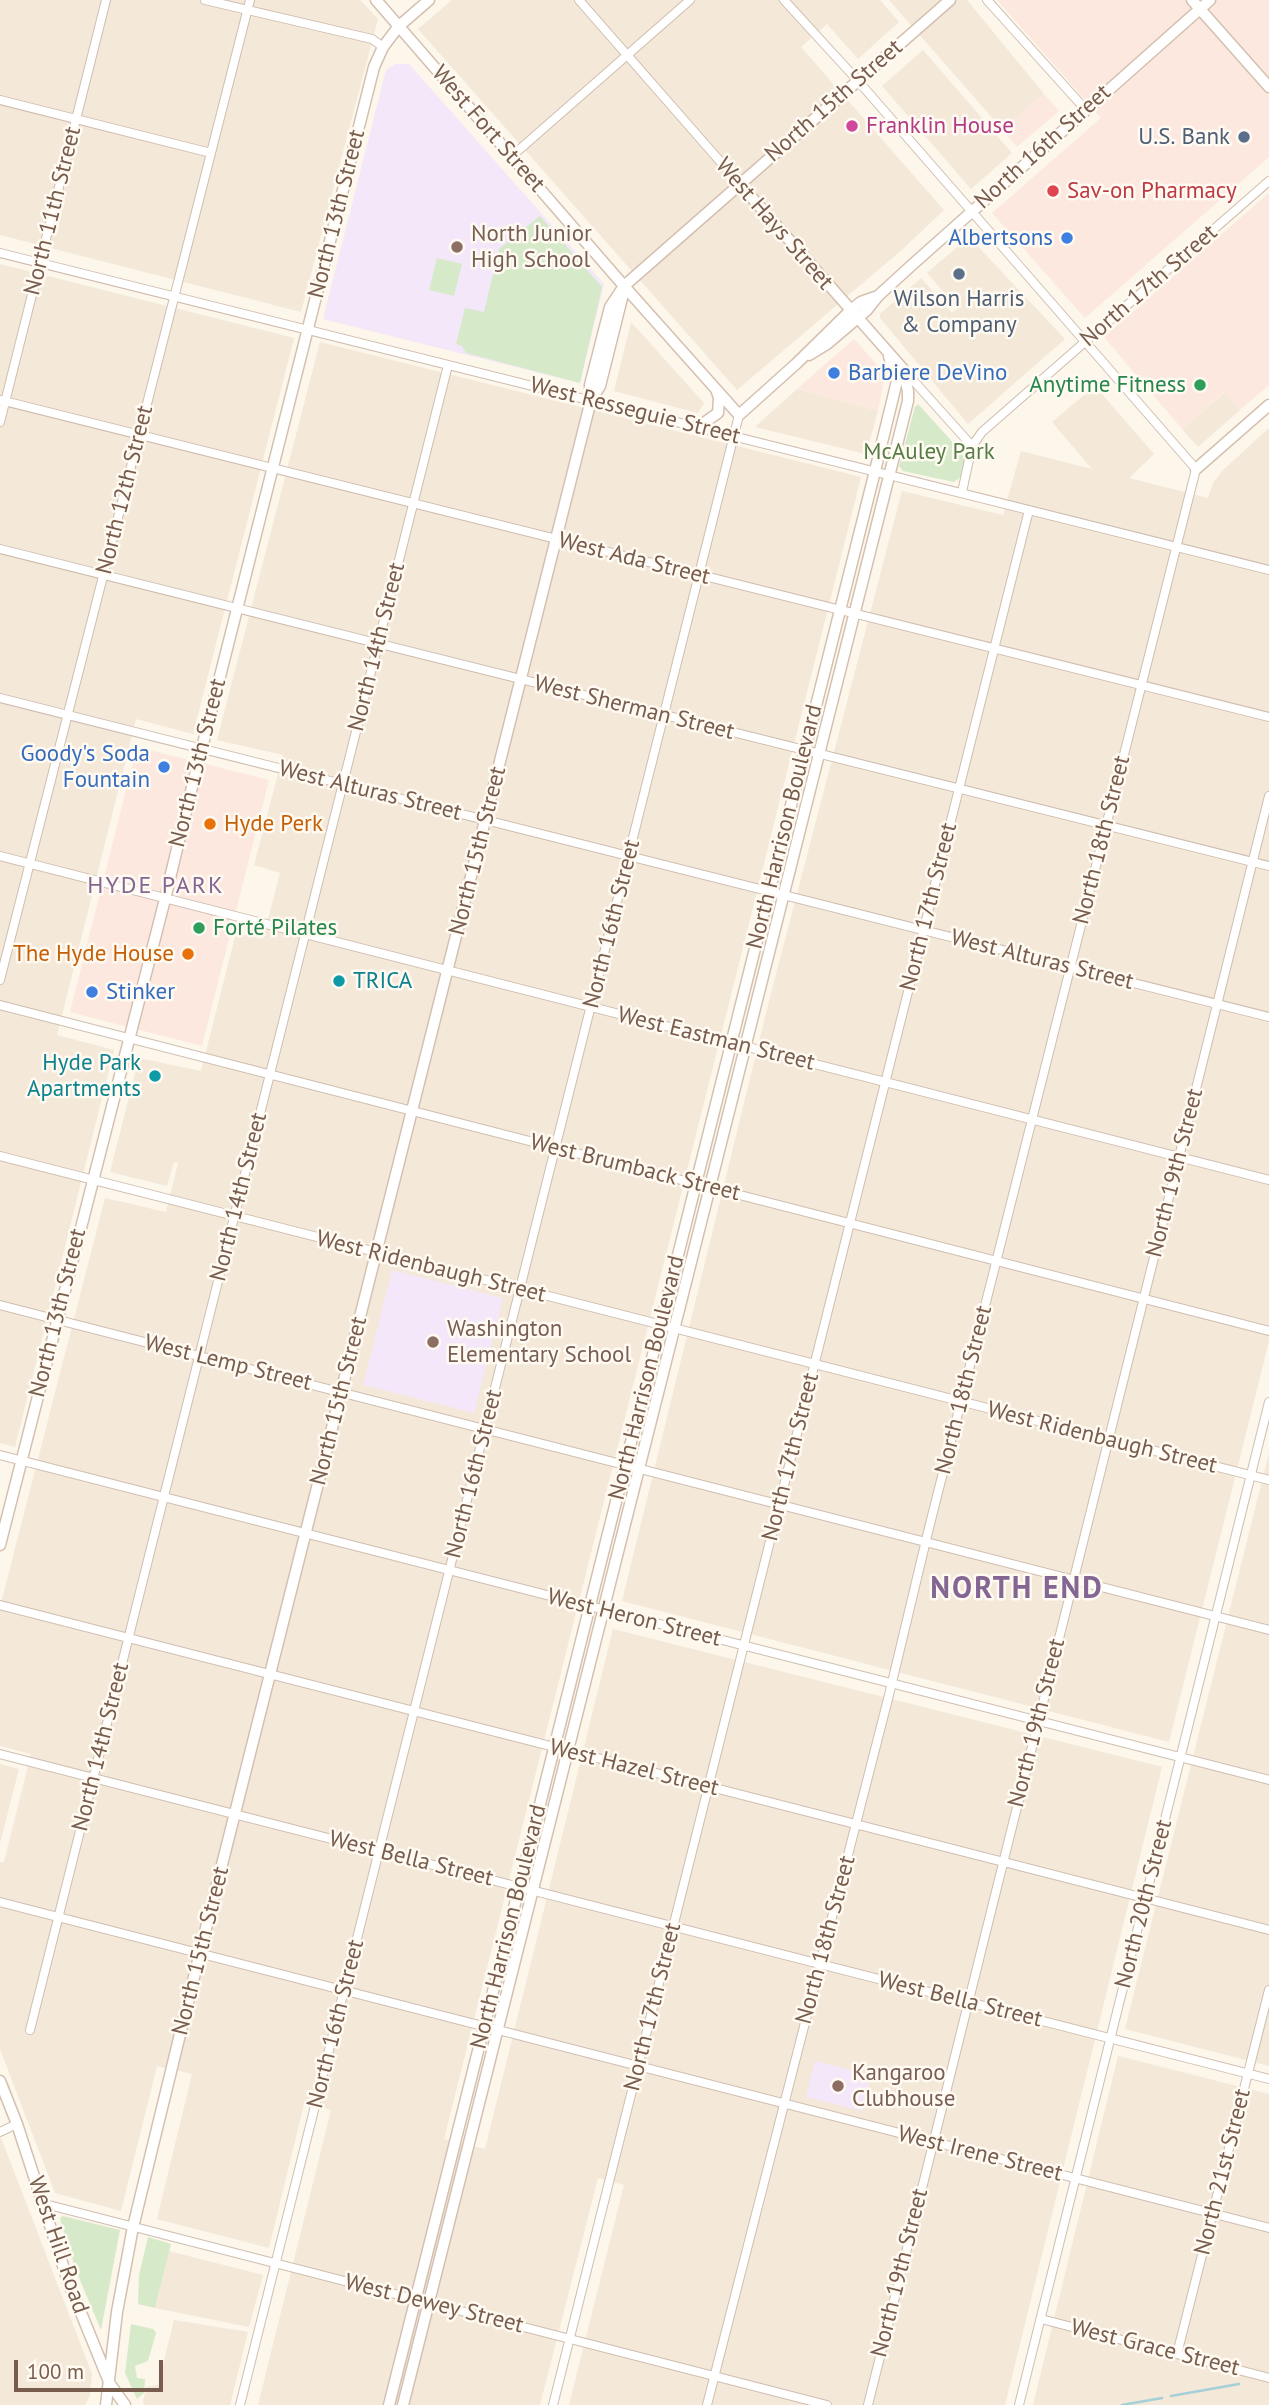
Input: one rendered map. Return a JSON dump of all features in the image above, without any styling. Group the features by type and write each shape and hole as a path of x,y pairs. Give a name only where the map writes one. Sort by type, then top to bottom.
{"street":[{"name":"North 11th Street","path":"0,422 3,400 106,0"},
{"path":"205,0 372,39 383,47"},
{"name":"North 12th Street","path":"0,979 250,0"},
{"name":"West Fort Street","path":"376,0 739,415"},
{"name":"North 13th Street","path":"0,1545 374,67 383,47 399,26 429,0"},
{"name":"West Hays Street","path":"579,0 972,446"},
{"path":"512,156 690,0"},
{"path":"784,0 859,82 1196,469 1269,405"},
{"name":"North 15th Street","path":"106,2405 115,2326 133,2227 591,400 600,386 624,286 738,183 859,82 950,0"},
{"path":"987,0 1085,109"},
{"name":"North 16th Street","path":"240,2405 739,415 797,363 821,337 854,314 861,302 878,296 1196,5 1210,0"},
{"path":"1196,5 1269,87"},
{"path":"0,100 211,153"},
{"name":"North 17th Street","path":"962,492 972,446 982,432 1269,181"},
{"name":"West Resseguie Street","path":"0,253 1269,570"},
{"name":"North Harrison Boulevard","path":"389,2405 897,381 887,351"},
{"name":"North 14th Street","path":"30,2030 448,365"},
{"name":"North Harrison Boulevard","path":"403,2405 908,401 904,369"},
{"path":"698,427 718,413 719,398 716,390"},
{"name":"West Ada Street","path":"3,400 1269,717"},
{"name":"North 18th Street","path":"708,2405 892,1684 1196,469"},
{"name":"North 17th Street","path":"553,2405 1028,510"},
{"name":"West Sherman Street","path":"0,549 1269,866"},
{"name":"West Alturas Street","path":"0,698 1269,1017"},
{"name":"North 19th Street","path":"868,2405 1269,796"},
{"name":"West Eastman Street","path":"0,856 1269,1180"},
{"name":"West Brumback Street","path":"0,1005 1269,1331"},
{"name":"West Ridenbaugh Street","path":"0,1156 1269,1480"},
{"name":"West Lemp Street","path":"0,1305 1269,1630"},
{"name":"North 20th Street","path":"1019,2405 1269,1402"},
{"name":"West Heron Street","path":"0,1455 1269,1780"},
{"name":"West Hazel Street","path":"0,1605 1269,1930"},
{"name":"West Bella Street","path":"0,1754 1269,2079"},
{"name":"West Irene Street","path":"0,1902 1269,2228"},
{"name":"North 21st Street","path":"1177,2354 1269,1990"},
{"name":"West Hill Road","path":"0,2081 17,2124 68,2281 110,2384 125,2405"},
{"path":"0,2132 17,2124"},
{"name":"West Dewey Street","path":"41,2203 827,2405"},
{"name":"West Grace Street","path":"1041,2319 1269,2378"}],"shaded area":[{"path":"0,0 360,0 378,19 301,312 0,235"},
{"path":"452,0 880,0 899,22 858,59 827,24 801,47 944,210 904,248 737,390 418,29"},
{"path":"889,0 967,0 1044,94 1002,129"},
{"path":"997,0 1269,0 1269,157 1085,318 992,213 1101,118"},
{"path":"923,50 1012,153 971,189 882,86"},
{"name":"North Junior High School","path":"396,64 409,64 604,284 580,383 323,319 386,70"},
{"path":"1044,94 1059,111 1017,147 1002,129"},
{"path":"1269,193 1269,385 1240,410 1224,392 1182,429 1104,337"},
{"path":"969,237 1065,339 968,424 880,318 880,314 921,278 952,313 958,308 927,273"},
{"path":"0,264 294,338 193,734 136,719 57,1035 114,1050 15,1447 0,1443"},
{"path":"631,322 704,403 698,413 614,391"},
{"path":"854,339 885,374 878,411 797,389"},
{"path":"320,342 861,477 444,2139 485,2149 613,1629 1162,1767 1005,2405 569,2405 624,2185 598,2178 540,2405 258,2405 331,2110 304,2104 269,2248 157,2219 192,2074 157,2066 121,2211 55,2193 0,2049 0,1862 4,1862 31,1754 0,1746 0,1607 105,1198 166,1212 178,1163 174,1162 167,1186 110,1172 139,1058 201,1071 236,933 263,939 280,873 254,865 283,755 217,740"},
{"path":"1095,386 1154,454 1129,478 1208,498 1213,483 1222,471 1269,428 1269,1341 1169,1742 622,1601 769,1001 902,491 1003,515 1021,451 1092,469 1052,422"},
{"path":"797,389 878,411 866,454 755,427"},
{"path":"1225,392 1240,410 1198,447 1182,429"},
{"path":"137,747 269,780 202,1046 70,1012"},
{"name":"Washington Elementary School","path":"392,1270 503,1298 474,1413 363,1385"},
{"path":"1269,1453 1269,2066 1125,2029"},
{"path":"0,1764 19,1769 0,1843"},
{"path":"1118,2056 1269,2094 1269,2405 1033,2405"},
{"name":"Kangaroo Clubhouse","path":"815,2061 871,2075 862,2111 806,2097"},
{"path":"0,2135 92,2374 90,2396 85,2405 0,2405"},
{"path":"169,2251 263,2275 249,2327 155,2308"},
{"path":"174,2320 248,2332 230,2405 145,2405 143,2402 146,2387 158,2385"}],"green space":[{"path":"540,216 602,287 580,383 466,353 462,346 456,344 465,308 484,312 499,249"},
{"path":"437,258 462,264 454,296 429,290"},
{"name":"McAuley Park","path":"918,404 967,458 962,476 954,482 903,471 899,466"},
{"path":"63,2216 120,2230 101,2330 77,2273 62,2227 60,2218"},
{"path":"148,2237 171,2244 155,2308 138,2304 139,2275"},
{"path":"131,2324 153,2329 156,2333 148,2361 135,2366 137,2378 145,2379 144,2393 137,2399 125,2373"}],"waterway":[{"path":"1171,2396 1239,2384"},
{"path":"1122,2405 1162,2398"}],"place":[{"name":"Franklin House","path":"852,126"},
{"name":"U.S. Bank","path":"1244,137"},
{"name":"Sav-on Pharmacy","path":"1053,191"},
{"name":"Albertsons","path":"1067,238"},
{"name":"North Junior High School","path":"457,247"},
{"name":"Wilson Harris & Company","path":"959,274"},
{"name":"Barbiere DeVino","path":"834,373"},
{"name":"Anytime Fitness","path":"1200,385"},
{"name":"Goody's Soda Fountain","path":"164,767"},
{"name":"Hyde Perk","path":"210,824"},
{"name":"Forté Pilates","path":"199,928"},
{"name":"The Hyde House","path":"188,954"},
{"name":"TRICA","path":"339,981"},
{"name":"Stinker","path":"92,992"},
{"name":"Hyde Park Apartments","path":"155,1076"},
{"name":"Washington Elementary School","path":"433,1342"},
{"name":"Kangaroo Clubhouse","path":"838,2086"}],"district":[{"name":"HYDE PARK","path":"156,886"},
{"name":"NORTH END","path":"1017,1589"}]}
